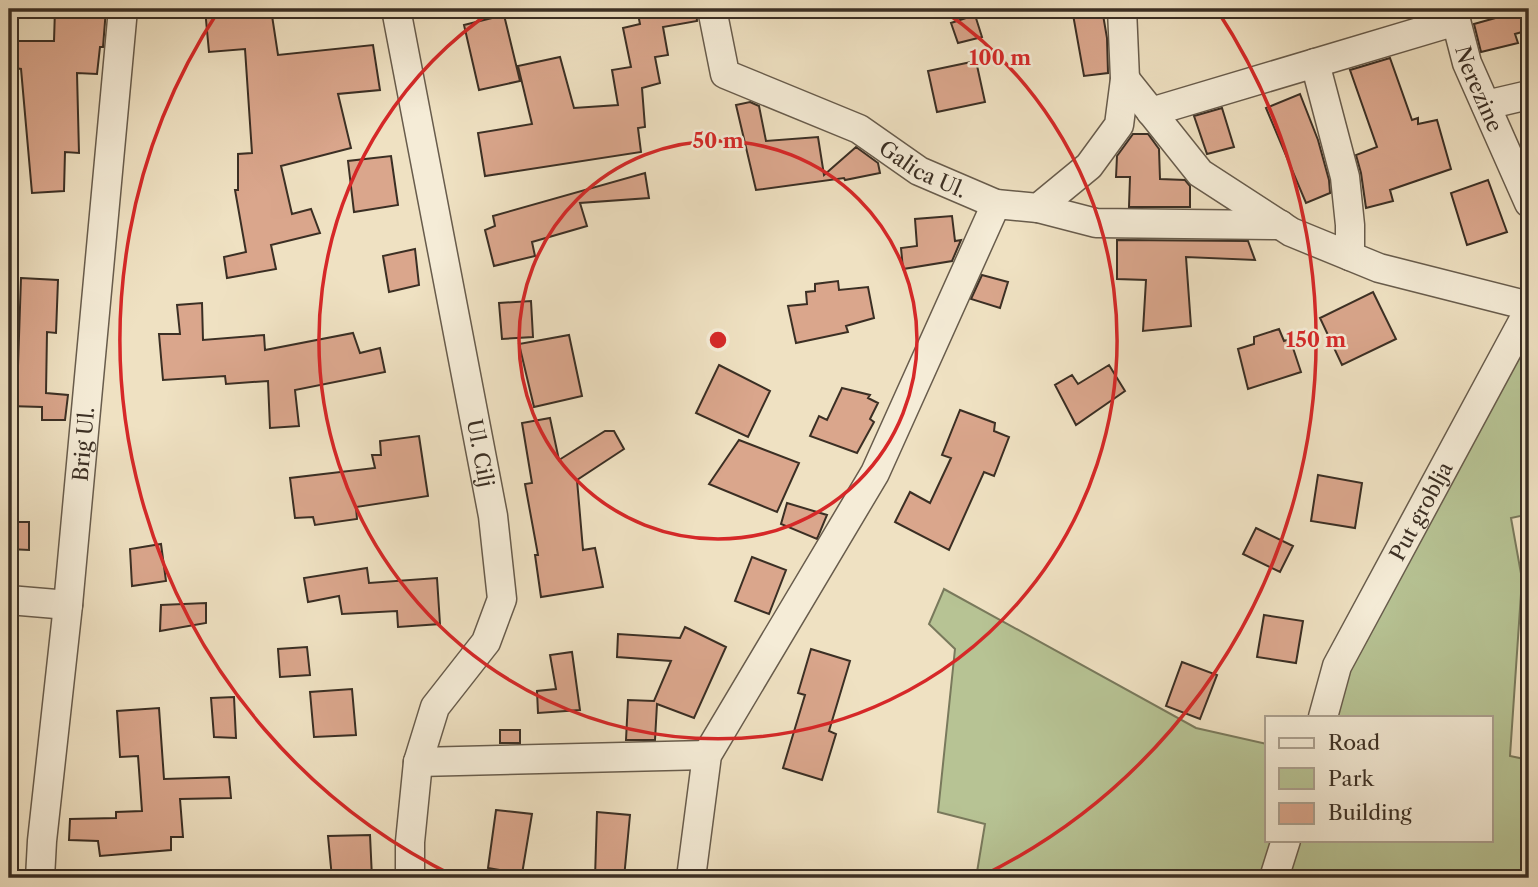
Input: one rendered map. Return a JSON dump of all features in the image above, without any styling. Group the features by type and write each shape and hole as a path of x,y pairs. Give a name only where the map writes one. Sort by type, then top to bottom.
{"street":[{"name":"Brig Ul.","path":"40,878 123,9"},
{"name":"Ul. Cilj","path":"396,9 493,516 502,599 486,642 435,707 418,762 410,842 410,878"},
{"name":"Galica Ul.","path":"712,9 725,74 859,129 919,171 996,204 1038,208 1096,223 1281,225"},
{"path":"1038,208 1088,166 1119,125 1125,79 1122,9"},
{"path":"1151,112 1315,63 1455,15"},
{"name":"Nerezine","path":"1455,15 1467,62 1529,203"},
{"path":"1315,63 1345,177 1350,256"},
{"path":"1125,79 1200,173 1291,232 1379,268 1529,308"},
{"path":"1486,105 1529,95"},
{"path":"691,878 706,755 875,473 996,204"},
{"name":"Put groblja","path":"1324,716 1337,666 1529,308"},
{"path":"9,600 68,605"},
{"path":"418,762 706,755"},
{"path":"1274,878 1285,842"}],"green space":[{"path":"1529,310 1529,514 1511,518 1522,579 1510,756 1529,760 1529,878 976,878 985,824 938,812 955,649 929,624 944,589 1196,728 1265,744 1265,842 1492,842 1492,716 1324,716"}],"building":[{"path":"55,9 106,9 103,47 100,47 97,74 77,73 79,153 65,152 64,191 32,193 21,69 14,68 16,41 54,41"},
{"path":"205,9 271,9 278,55 373,45 380,90 338,94 351,148 281,166 292,214 311,209 320,233 271,245 276,269 227,278 224,257 246,252 235,190 238,190 238,154 252,153 245,49 209,52"},
{"path":"637,9 696,9 697,21 663,27 668,55 655,57 660,83 642,88 645,127 638,128 641,152 485,176 478,133 532,124 518,66 560,57 574,108 618,105 612,70 631,67 623,28 640,24"},
{"path":"1072,9 1102,9 1107,38 1108,73 1084,76"},
{"path":"1497,9 1524,9 1529,30 1515,34 1518,43 1481,52 1474,24 1499,17"},
{"path":"504,15 520,81 479,90 464,25"},
{"path":"975,15 982,37 958,43 951,23"},
{"path":"1390,58 1412,120 1418,118 1418,124 1437,120 1451,169 1390,190 1393,201 1366,208 1356,155 1377,147 1350,70"},
{"path":"976,61 985,102 937,112 928,71"},
{"path":"1300,94 1318,140 1330,193 1306,203 1266,108"},
{"path":"750,102 759,106 766,141 818,137 824,175 856,147 878,163 880,173 845,180 756,190 736,105"},
{"path":"1222,108 1234,147 1207,154 1194,116"},
{"path":"1133,134 1148,134 1159,149 1160,179 1185,180 1190,186 1190,207 1129,207 1130,177 1116,177 1117,156"},
{"path":"391,156 398,205 354,212 348,161"},
{"path":"645,173 649,198 580,203 587,226 532,242 535,256 494,266 485,230 495,226 493,216"},
{"path":"1488,180 1507,232 1467,245 1451,193"},
{"path":"952,216 955,241 961,240 952,261 903,269 901,248 917,246 915,219"},
{"path":"1117,240 1248,241 1255,260 1186,257 1191,326 1143,331 1146,280 1117,279"},
{"path":"415,249 419,285 389,292 383,256"},
{"path":"982,275 1008,282 1000,308 971,299"},
{"path":"21,278 58,280 56,333 47,332 46,393 68,395 65,420 42,420 42,407 9,406 9,365 18,366"},
{"path":"838,281 839,290 868,287 874,318 846,326 848,332 796,343 788,306 807,304 806,292 815,291 815,284"},
{"path":"1373,292 1396,339 1342,365 1320,318"},
{"path":"531,301 533,337 502,339 499,303"},
{"path":"202,303 203,340 264,335 265,350 353,333 360,353 380,348 385,372 295,390 299,426 270,428 268,381 226,384 225,376 163,380 159,334 180,334 177,305"},
{"path":"1279,329 1284,341 1290,339 1301,372 1248,389 1238,349 1254,344 1254,337"},
{"path":"569,335 582,396 534,407 519,344"},
{"path":"719,365 770,391 748,437 696,413"},
{"path":"1109,365 1125,391 1076,425 1055,385 1072,375 1078,384"},
{"path":"842,388 870,395 868,398 878,403 870,419 874,422 857,453 810,436 819,416 827,420"},
{"path":"960,410 995,423 994,431 1009,437 994,476 984,472 949,550 895,522 910,492 930,503 951,458 942,455"},
{"path":"550,418 559,460 605,431 614,431 624,449 577,480 583,550 595,548 603,587 541,597 535,555 538,555 525,484 532,483 522,423"},
{"path":"419,436 428,496 356,507 357,519 315,525 313,517 295,518 290,478 375,468 372,455 381,455 380,441"},
{"path":"739,440 799,463 777,512 709,484"},
{"path":"1318,475 1362,483 1355,528 1311,521"},
{"path":"787,503 827,515 817,539 781,524"},
{"path":"9,522 29,522 29,550 9,549"},
{"path":"1256,528 1293,546 1280,572 1243,554"},
{"path":"161,544 166,581 132,586 130,549"},
{"path":"752,557 786,570 769,614 735,601"},
{"path":"367,568 369,583 437,578 440,624 398,627 397,611 342,614 339,596 308,602 304,578"},
{"path":"206,603 206,623 160,631 161,605"},
{"path":"1264,615 1303,621 1296,663 1257,657"},
{"path":"685,627 726,647 694,718 657,704 655,740 626,740 628,700 654,701 671,661 617,657 618,634 680,638"},
{"path":"307,647 310,675 280,677 278,649"},
{"path":"811,649 850,661 829,731 836,734 822,780 783,768 805,695 798,693"},
{"path":"572,652 580,710 538,713 537,691 556,689 550,655"},
{"path":"1182,662 1217,675 1200,719 1166,706"},
{"path":"352,689 356,735 314,737 310,692"},
{"path":"234,697 236,738 214,737 211,698"},
{"path":"159,708 164,779 229,777 231,798 180,799 183,837 171,837 171,850 100,856 98,841 69,840 70,819 116,818 116,812 142,811 138,756 120,757 117,711"},
{"path":"500,730 520,730 520,743 500,743"},
{"path":"496,810 532,814 522,874 488,868"},
{"path":"597,812 630,815 624,878 595,878"},
{"path":"370,835 372,878 332,878 328,836"}]}
